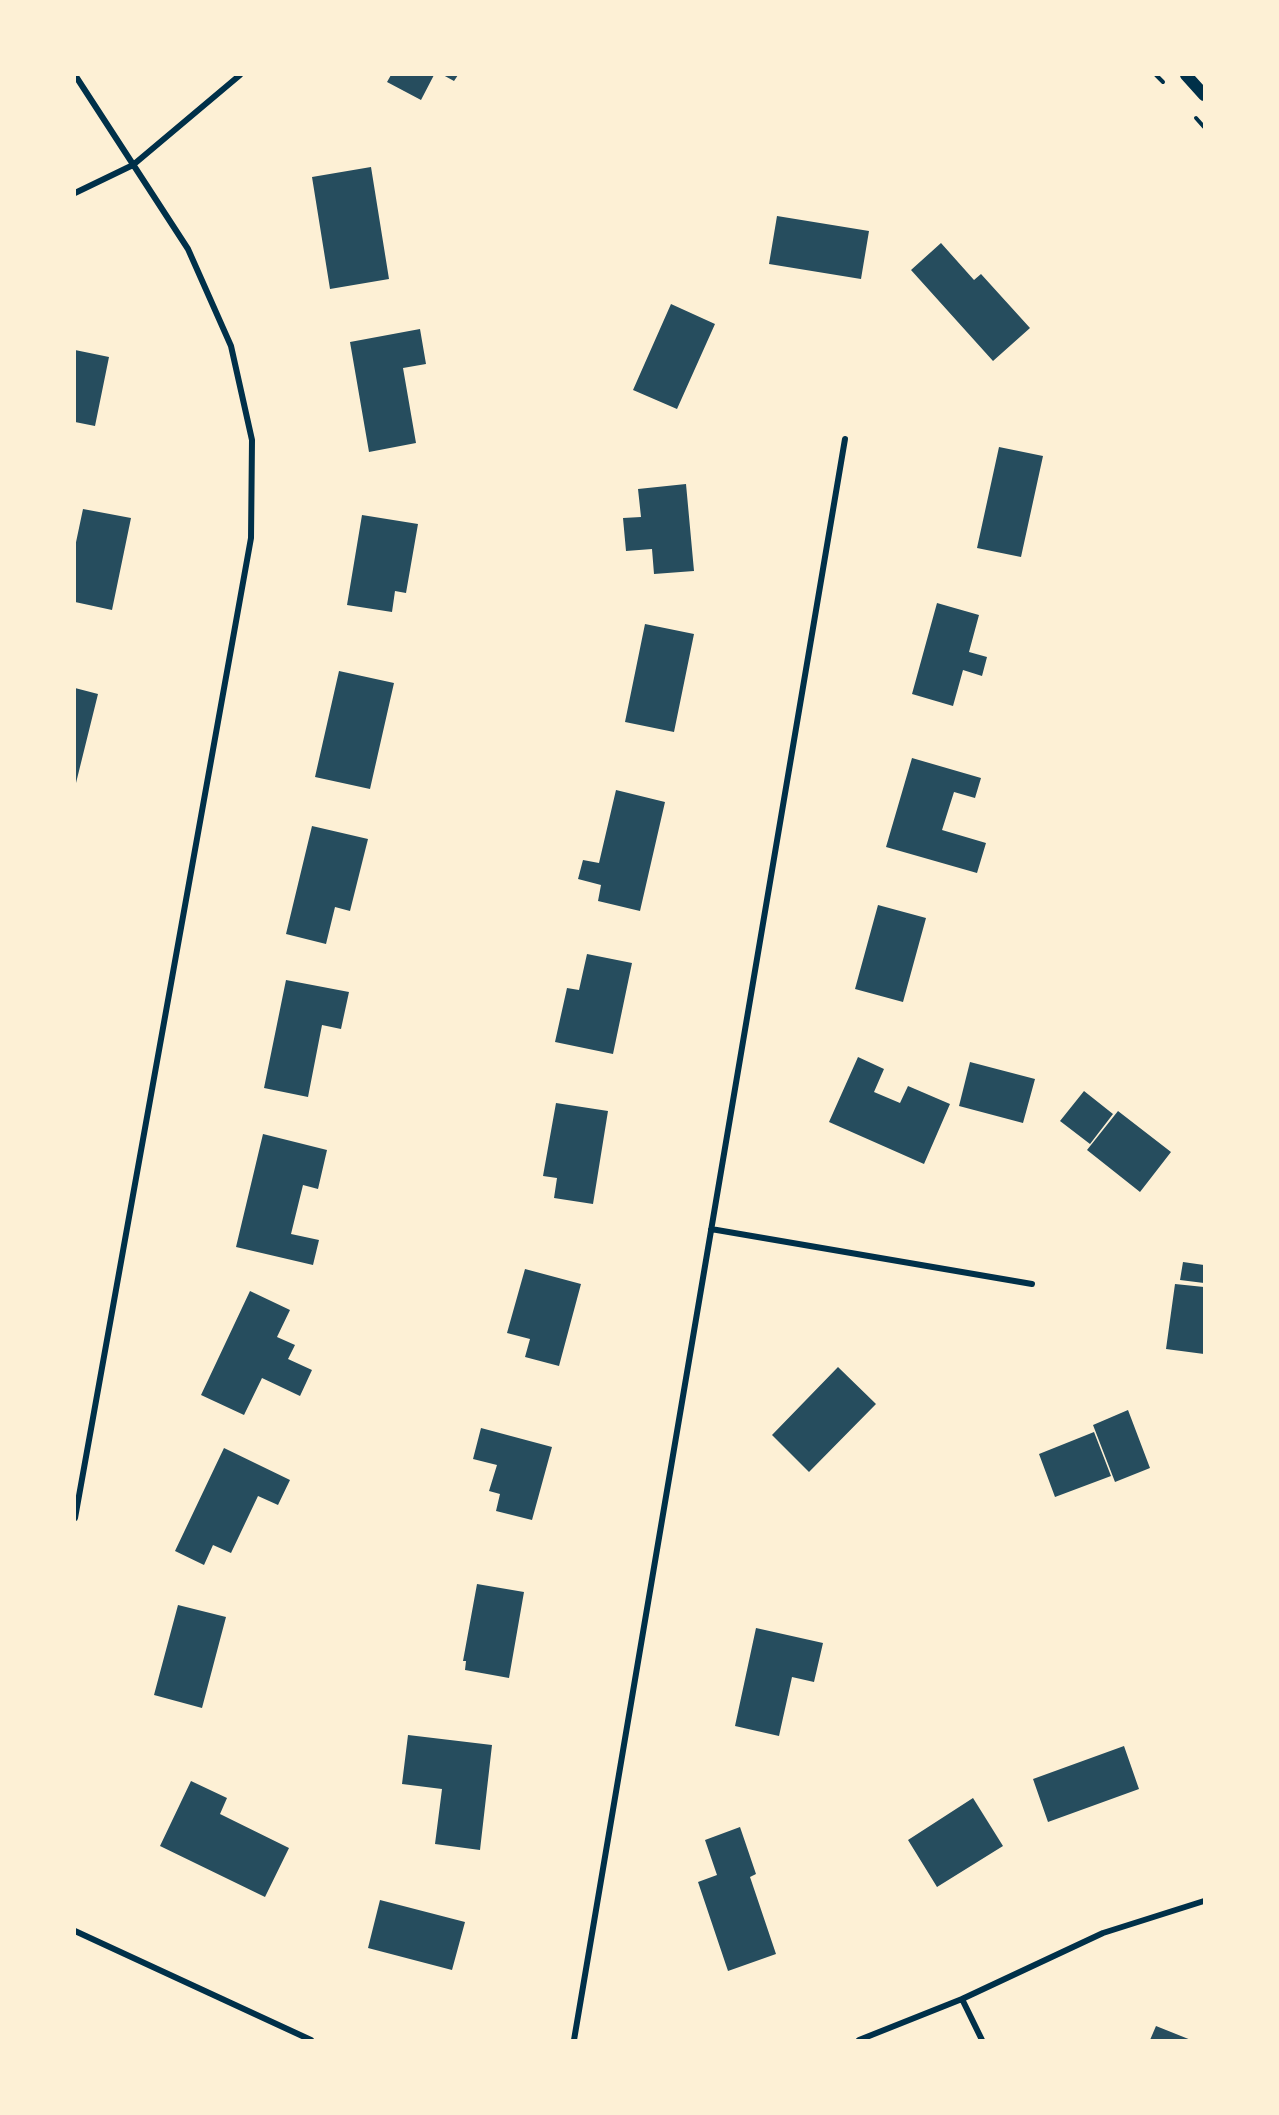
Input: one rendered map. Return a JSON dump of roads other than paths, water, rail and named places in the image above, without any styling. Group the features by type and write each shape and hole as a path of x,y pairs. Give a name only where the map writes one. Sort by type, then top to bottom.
{"main road":[{"path":"1186,75 1204,94"}],"street":[{"path":"75,75 188,249 231,346 252,440 251,538 75,1518"},
{"path":"75,193 133,165 240,75"},
{"path":"574,2040 845,439"},
{"path":"711,1229 1032,1284"},
{"path":"859,2040 962,1999 1103,1933 1204,1901"},
{"path":"75,1930 312,2040"},
{"path":"962,1999 982,2040"}]}
